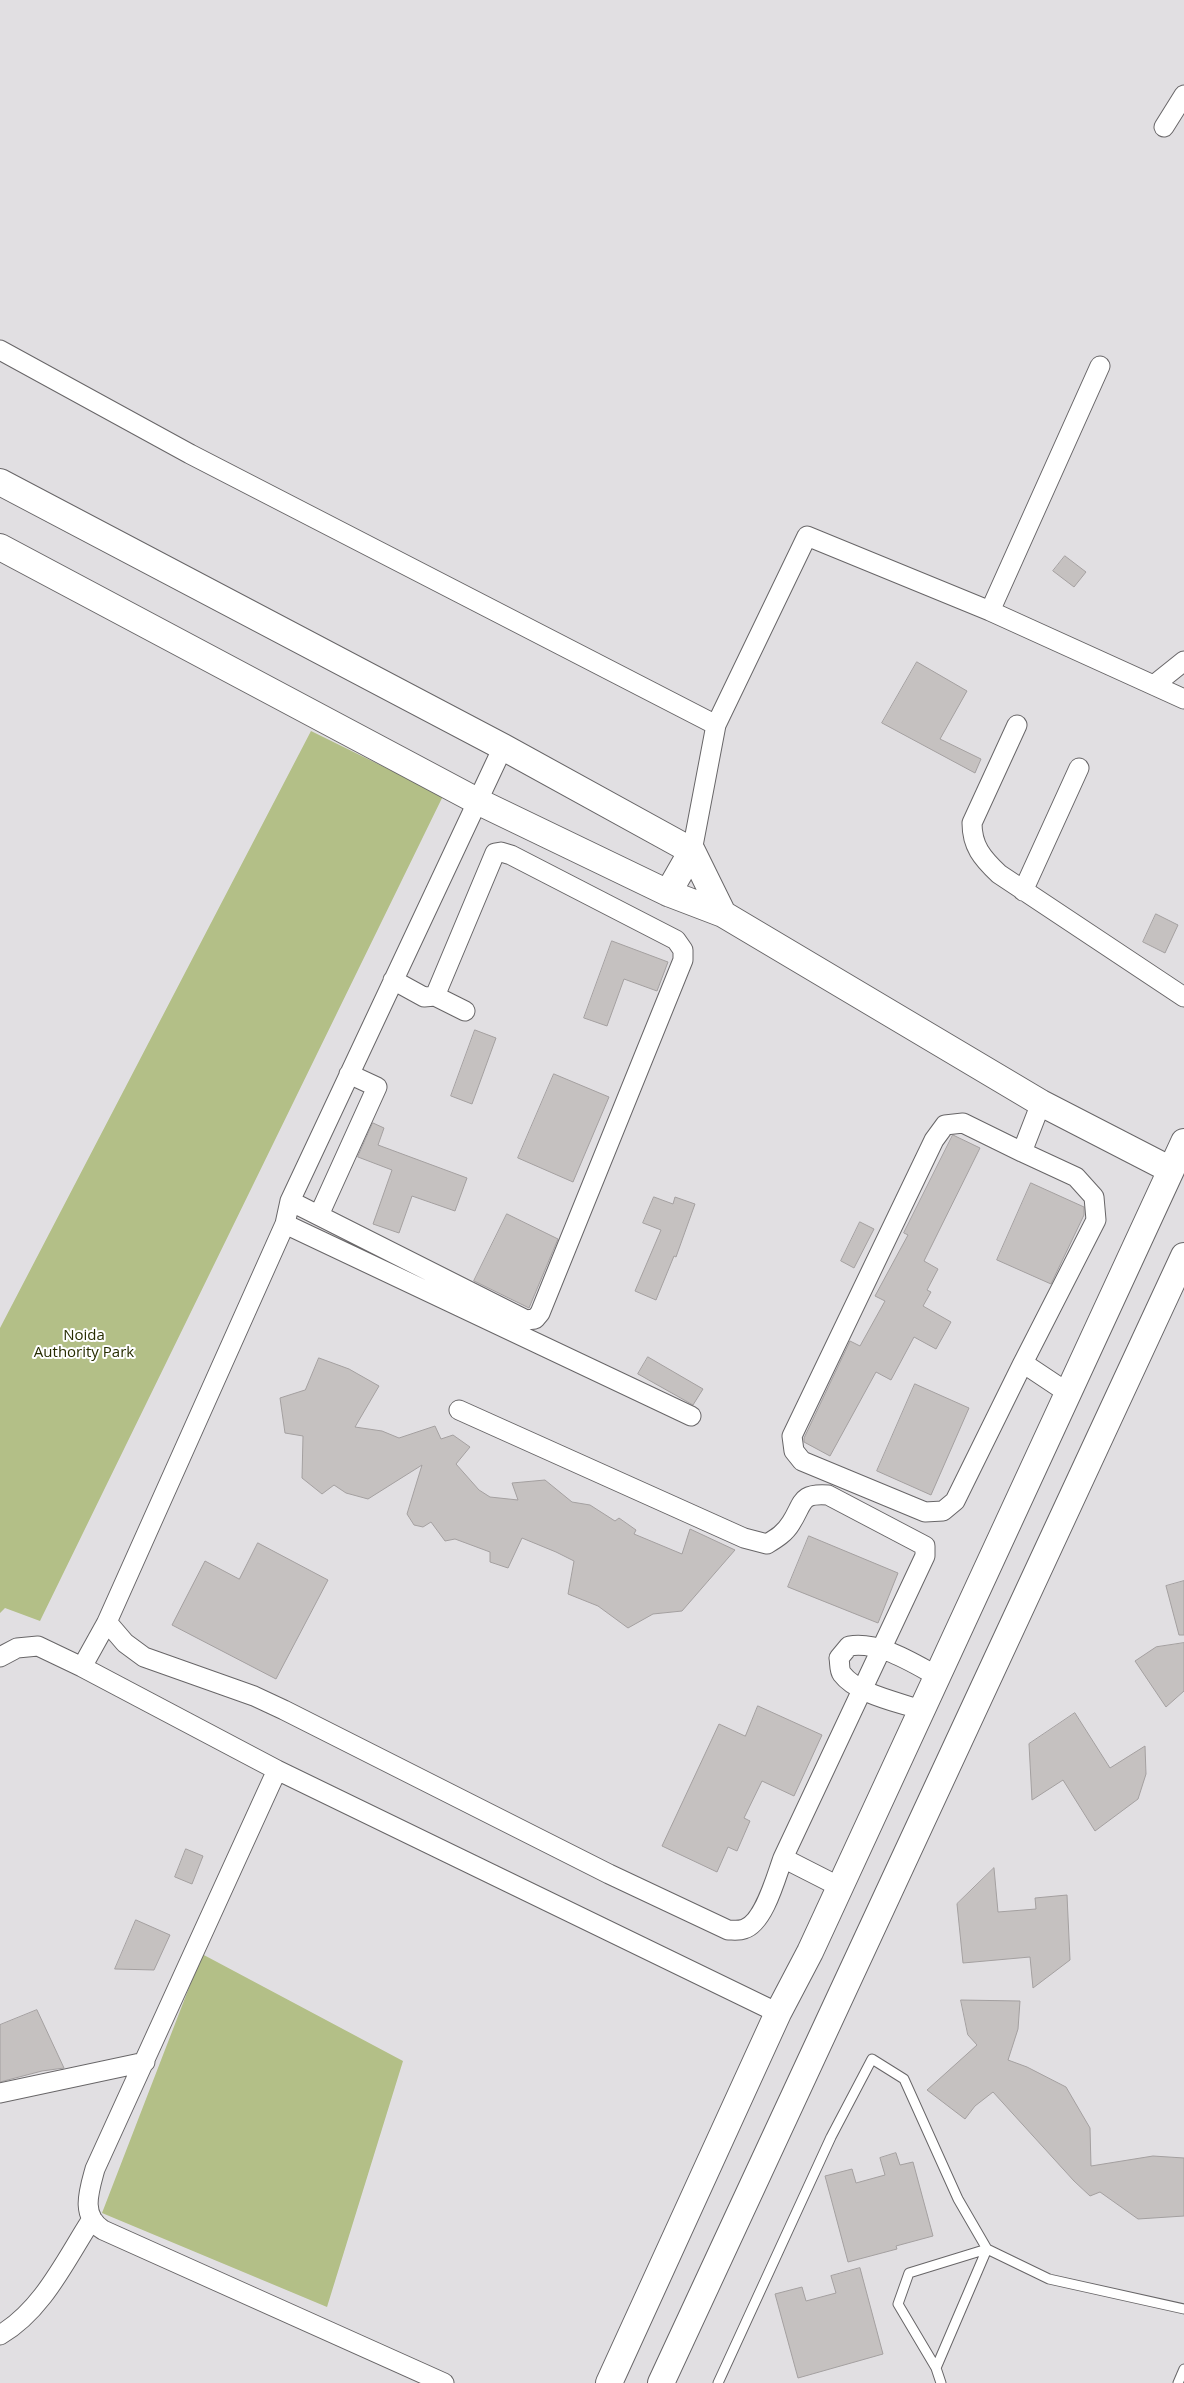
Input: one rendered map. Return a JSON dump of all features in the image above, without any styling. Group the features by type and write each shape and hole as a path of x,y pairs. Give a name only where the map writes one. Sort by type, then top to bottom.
{"street":[{"path":"1164,128 1184,95"},
{"path":"0,350 190,454 716,726"},
{"path":"990,611 1100,366"},
{"path":"0,482 503,747 692,851 722,914"},
{"path":"668,893 692,851 716,726 807,536 990,611 1184,699"},
{"path":"0,548 477,801 668,893 722,914 1041,1103 1178,1173"},
{"path":"1154,685 1184,661"},
{"path":"1017,725 972,823 972,837 976,849 999,874 1184,997"},
{"path":"82,1667 107,1622 285,1224 290,1201 503,747"},
{"path":"1023,890 1079,768"},
{"path":"290,1201 526,1320 534,1319 540,1313 684,960 683,950 676,940 511,855 501,852 495,853 435,996"},
{"path":"393,980 424,997 435,996 465,1011"},
{"path":"319,1215 376,1087 349,1074"},
{"path":"1022,1152 1041,1103"},
{"path":"964,1123 1022,1152 1076,1177 1094,1197 1096,1220 955,1501 943,1510 925,1512 802,1461 794,1451 792,1436 934,1140 945,1125 964,1123"},
{"path":"609,2383 778,2013 840,1887 1068,1393 1178,1173 1184,1142"},
{"path":"285,1224 691,1416"},
{"path":"661,2383 1184,1256"},
{"path":"1023,1363 1068,1393"},
{"path":"107,1622 125,1643 144,1656 254,1696 609,1874 728,1930 746,1929 754,1922 766,1904 784,1858 925,1556 925,1546 828,1495 812,1494 800,1502 792,1522 781,1536 767,1544 744,1538 459,1410"},
{"path":"921,1710 863,1690 852,1684 841,1672 839,1658 849,1646 864,1644 937,1676"},
{"path":"0,1657 17,1648 38,1646 82,1667 277,1770 778,2013"},
{"path":"277,1770 95,2169 87,2198 92,2219 96,2226 103,2230 444,2383"},
{"path":"784,1858 840,1887"},
{"path":"0,2093 144,2062"},
{"path":"0,2335 25,2316 47,2290 92,2219"}],"lane":[{"path":"718,2383 831,2137 872,2059 904,2079 958,2199 986,2249 1049,2279 1184,2310"},
{"path":"936,2368 986,2249"},
{"path":"941,2383 936,2368 898,2304 909,2273 986,2249"},
{"path":"1179,2382 1184,2369"}],"green space":[{"name":"Noida Authority Park","path":"311,731 443,796 40,1621 5,1608 0,1613 0,1328"},
{"path":"202,1954 403,2061 327,2307 102,2213"}],"building":[{"path":"1065,556 1086,572 1074,587 1053,571"},
{"path":"917,662 967,691 940,739 981,759 975,773 882,723"},
{"path":"1156,914 1178,925 1165,953 1143,942"},
{"path":"612,941 668,962 657,991 624,979 607,1026 584,1018"},
{"path":"475,1030 496,1038 472,1104 451,1096"},
{"path":"554,1074 609,1097 573,1182 518,1158"},
{"path":"373,1123 384,1128 378,1145 467,1178 455,1211 412,1196 399,1233 373,1224 392,1170 358,1157"},
{"path":"953,1135 980,1148 924,1261 938,1269 927,1290 931,1292 923,1306 951,1322 936,1349 914,1337 891,1380 876,1372 830,1456 804,1442 804,1438 850,1341 860,1346 885,1301 875,1296 908,1235 904,1233"},
{"path":"1031,1183 1084,1207 1084,1215 1051,1284 997,1260"},
{"path":"654,1197 673,1204 675,1197 695,1204 676,1257 674,1256 656,1300 635,1291 661,1230 643,1223"},
{"path":"507,1214 558,1239 529,1308 474,1281"},
{"path":"860,1222 874,1229 854,1268 841,1261"},
{"path":"648,1357 703,1389 693,1405 638,1374"},
{"path":"319,1358 349,1369 379,1386 355,1427 382,1431 399,1438 435,1426 441,1439 453,1435 470,1447 456,1464 479,1490 490,1497 518,1500 512,1483 545,1480 572,1502 590,1505 615,1521 619,1518 636,1530 634,1534 682,1554 690,1529 735,1550 682,1611 653,1614 628,1628 598,1606 568,1594 574,1561 556,1552 522,1538 508,1568 490,1562 490,1552 455,1539 445,1541 431,1522 423,1527 414,1525 407,1514 422,1465 368,1499 346,1493 334,1485 322,1494 302,1478 303,1436 285,1433 280,1398 305,1390"},
{"path":"915,1384 969,1408 931,1495 877,1471"},
{"path":"809,1536 898,1573 878,1623 788,1587"},
{"path":"258,1543 328,1580 276,1679 172,1625 205,1561 239,1579"},
{"path":"1184,1581 1184,1635 1179,1635 1166,1586"},
{"path":"1184,1643 1184,1691 1166,1707 1135,1661 1156,1647"},
{"path":"758,1706 822,1735 794,1796 762,1781 744,1818 750,1821 737,1851 728,1847 717,1872 662,1846 719,1724 745,1736"},
{"path":"1075,1713 1110,1768 1145,1746 1146,1774 1138,1799 1095,1831 1063,1780 1032,1800 1029,1744"},
{"path":"186,1849 203,1856 192,1884 175,1877"},
{"path":"994,1868 998,1912 1036,1909 1035,1898 1067,1895 1070,1960 1033,1988 1030,1957 963,1963 957,1904"},
{"path":"136,1920 170,1935 154,1970 115,1969"},
{"path":"961,2000 1020,2001 1018,2029 1008,2060 1027,2067 1066,2087 1090,2128 1091,2166 1153,2156 1184,2158 1184,2216 1138,2219 1100,2192 1090,2196 993,2092 975,2106 965,2119 927,2090 977,2045 968,2035"},
{"path":"37,2010 64,2068 42,2071 0,2082 0,2025"},
{"path":"896,2153 900,2165 913,2162 933,2236 896,2246 897,2249 848,2262 825,2176 852,2169 856,2183 885,2175 880,2158"},
{"path":"860,2268 883,2354 798,2378 775,2294 802,2287 806,2301 836,2293 831,2276"}]}
